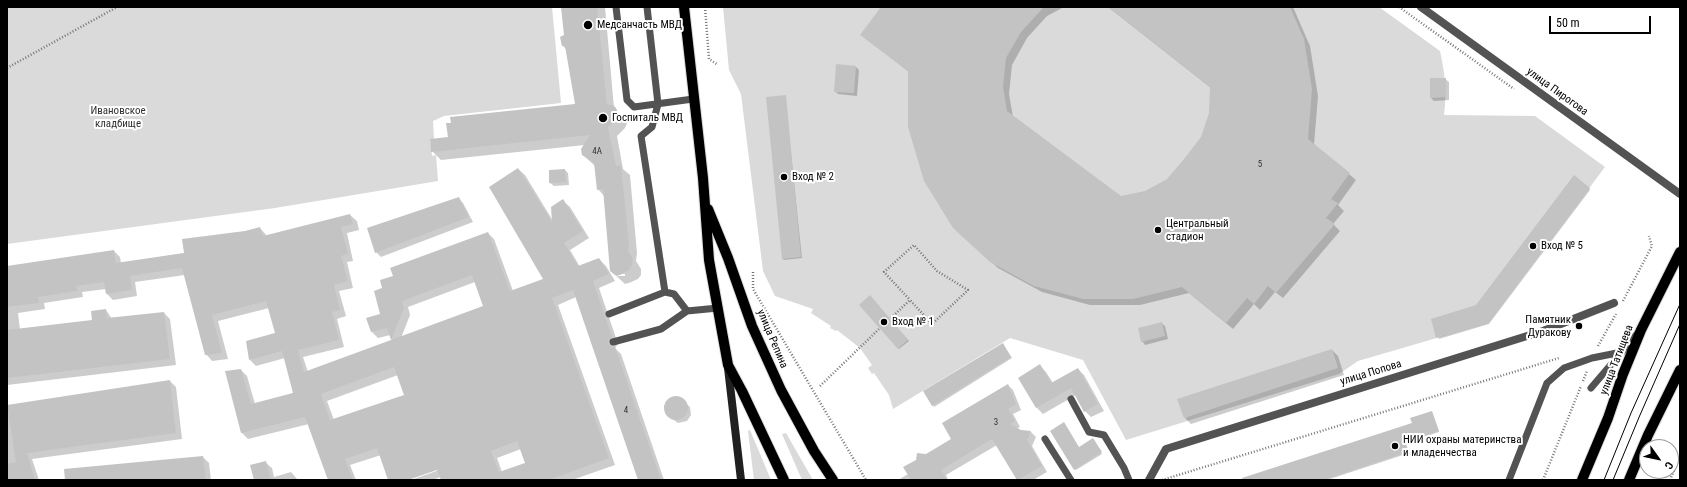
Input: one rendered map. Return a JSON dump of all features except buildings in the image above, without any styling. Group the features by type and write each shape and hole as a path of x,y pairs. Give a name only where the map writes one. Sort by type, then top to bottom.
{"main road":[{"name":"улица Репина","path":"684,7 693,99 702,164 709,260 728,365 741,480"},
{"name":"улица Репина","path":"704,200 728,258 752,326 778,383 814,451 833,480"},
{"name":"улица Татищева","path":"1582,480 1608,418 1623,374 1641,330 1680,252"},
{"name":"улица Репина","path":"728,365 742,391 784,480"},
{"path":"1629,480 1648,435 1680,370"}],"street":[{"name":"улица Пирогова","path":"1421,7 1680,194"},
{"name":"улица Попова","path":"1149,480 1166,449 1543,331 1614,302"}],"lane":[{"path":"616,7 627,100 634,107 693,99"},
{"path":"647,7 658,104 652,127 641,136 665,292"},
{"path":"609,314 665,292 674,294 687,311"},
{"path":"614,342 661,329 687,311 718,308"},
{"path":"1591,388 1641,330"},
{"path":"1509,480 1547,383 1564,368 1592,358 1622,352"},
{"path":"1071,399 1089,432 1104,435 1124,468 1128,480"},
{"path":"1045,439 1071,480"}],"path":[{"path":"7,68 118,7"},
{"path":"705,7 709,59 718,65"},
{"path":"914,245 937,271 968,290 932,324 910,300 884,272 914,245"},
{"path":"753,272 753,289 866,480"},
{"path":"891,318 910,300"},
{"path":"820,386 879,329"},
{"path":"1162,480 1560,358"},
{"path":"1670,480 1680,456"}],"green space":[{"name":"Ивановское кладбище","path":"7,7 552,7 561,103 444,116 433,121 434,139 430,140 432,156 436,155 438,181 275,208 7,244"},
{"name":"Центральный стадион","path":"723,7 1379,7 1440,51 1445,83 1444,115 1535,116 1605,167 1488,323 1358,361 1339,374 1126,440 1083,360 1010,338 893,409 889,395 874,373 872,374 868,368 872,365 860,348 837,330 836,331 830,328 831,326 811,313 813,309 775,296 763,271 741,94 729,70"},
{"path":"750,430 771,480 754,480 748,431"},
{"path":"786,433 813,480 802,480 782,434"}],"tram line":[{"path":"1604,480 1631,413 1680,304"},
{"path":"1613,480 1680,324"}],"place":[{"name":"Медсанчасть МВД","path":"588,25"},
{"name":"Госпиталь МВД","path":"603,118"},
{"name":"Вход № 2","path":"784,177"},
{"name":"Центральный стадион","path":"1158,230"},
{"name":"Вход № 5","path":"1533,246"},
{"name":"Вход № 1","path":"884,322"},
{"name":"Памятник Дуракову","path":"1579,326"},
{"name":"НИИ охраны материнства и младенчества","path":"1395,446"}]}
